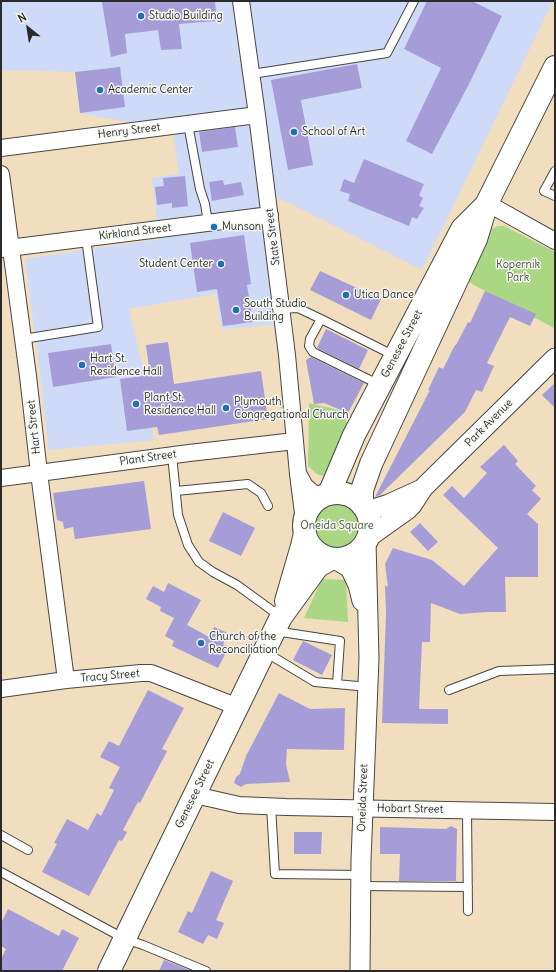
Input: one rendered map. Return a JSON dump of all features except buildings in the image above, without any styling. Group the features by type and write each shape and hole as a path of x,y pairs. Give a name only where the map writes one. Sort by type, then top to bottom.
{"main road":[{"name":"Genesee Street","path":"365,508 362,490 371,464 476,239 487,203 555,67"},
{"name":"Genesee Street","path":"327,495 354,435 462,228 487,203"},
{"path":"338,493 347,494 356,498 365,508 370,520 370,529 367,540 360,550 353,555 345,559 333,559 322,556 314,550 308,542 304,527 308,510 315,501 327,495 338,493"},
{"name":"Genesee Street","path":"109,971 278,624 302,546 304,527"},
{"name":"Genesee Street","path":"278,624 318,566 333,559"}],"street":[{"name":"State Street","path":"241,1 252,74 287,356 304,527"},
{"name":"Henry Street","path":"1,148 257,115"},
{"name":"Hart Street","path":"1,174 6,248 23,339 38,473 66,680"},
{"path":"487,203 555,241"},
{"name":"Kirkland Street","path":"6,248 270,215"},
{"name":"Park Avenue","path":"367,540 407,510 423,488 555,358"},
{"name":"Plant Street","path":"1,478 172,455 295,441"},
{"path":"298,474 305,486 313,493 327,495"},
{"name":"Park Avenue","path":"365,508 389,504 423,488"},
{"name":"Oneida Street","path":"360,971 363,808 369,658 367,540"},
{"name":"Oneida Street","path":"333,559 350,568 358,585 369,625"},
{"name":"Tracy Street","path":"1,689 66,680 152,673 238,706"},
{"name":"Hobart Street","path":"195,795 240,805 555,812"}],"lane":[{"path":"252,74 387,54 414,1"},
{"path":"188,124 208,223"},
{"path":"555,171 544,191 555,196"},
{"path":"23,339 98,327 86,238"},
{"path":"281,309 298,308 395,357"},
{"path":"321,319 310,339 309,346 313,352 380,386"},
{"path":"172,455 178,515 188,545 199,562 213,572 237,585 278,624 340,641 337,684"},
{"path":"176,491 248,484 261,493 268,506"},
{"path":"265,652 314,682 368,687"},
{"path":"449,690 499,672 555,669"},
{"path":"271,806 275,874 361,881 468,886"},
{"path":"467,810 468,912"},
{"path":"1,835 28,850"},
{"path":"1,872 125,939 206,971"}],"shaded area":[{"name":"Munson","path":"1,1 553,1 422,270 267,192 283,324 222,329 216,294 129,309 145,376 154,440 49,450 25,259 159,239 152,178 179,174 173,131 80,113 75,72 1,70"}],"green space":[{"name":"Kopernik Park","path":"498,226 504,226 555,252 554,328 465,280 490,230"},
{"path":"309,403 343,411 347,424 331,471 323,476 317,474 308,466"},
{"name":"Oneida Square","path":"338,493 347,494 356,498 370,520 370,529 361,550 345,559 322,556 314,550 308,542 308,511 315,501"},
{"path":"322,579 346,580 348,622 304,618"}],"place":[{"name":"Studio Building","path":"141,16"},
{"name":"Academic Center","path":"100,90"},
{"name":"School of Art","path":"294,132"},
{"name":"Munson","path":"214,227"},
{"name":"Student Center","path":"221,264"},
{"name":"Utica Dance","path":"346,295"},
{"name":"South Studio Building","path":"236,310"},
{"name":"Hart St. Residence Hall","path":"82,365"},
{"name":"Plant St. Residence Hall","path":"136,404"},
{"name":"Plymouth Congregational Church","path":"226,408"},
{"name":"Church of the Reconciliation","path":"201,643"}]}
